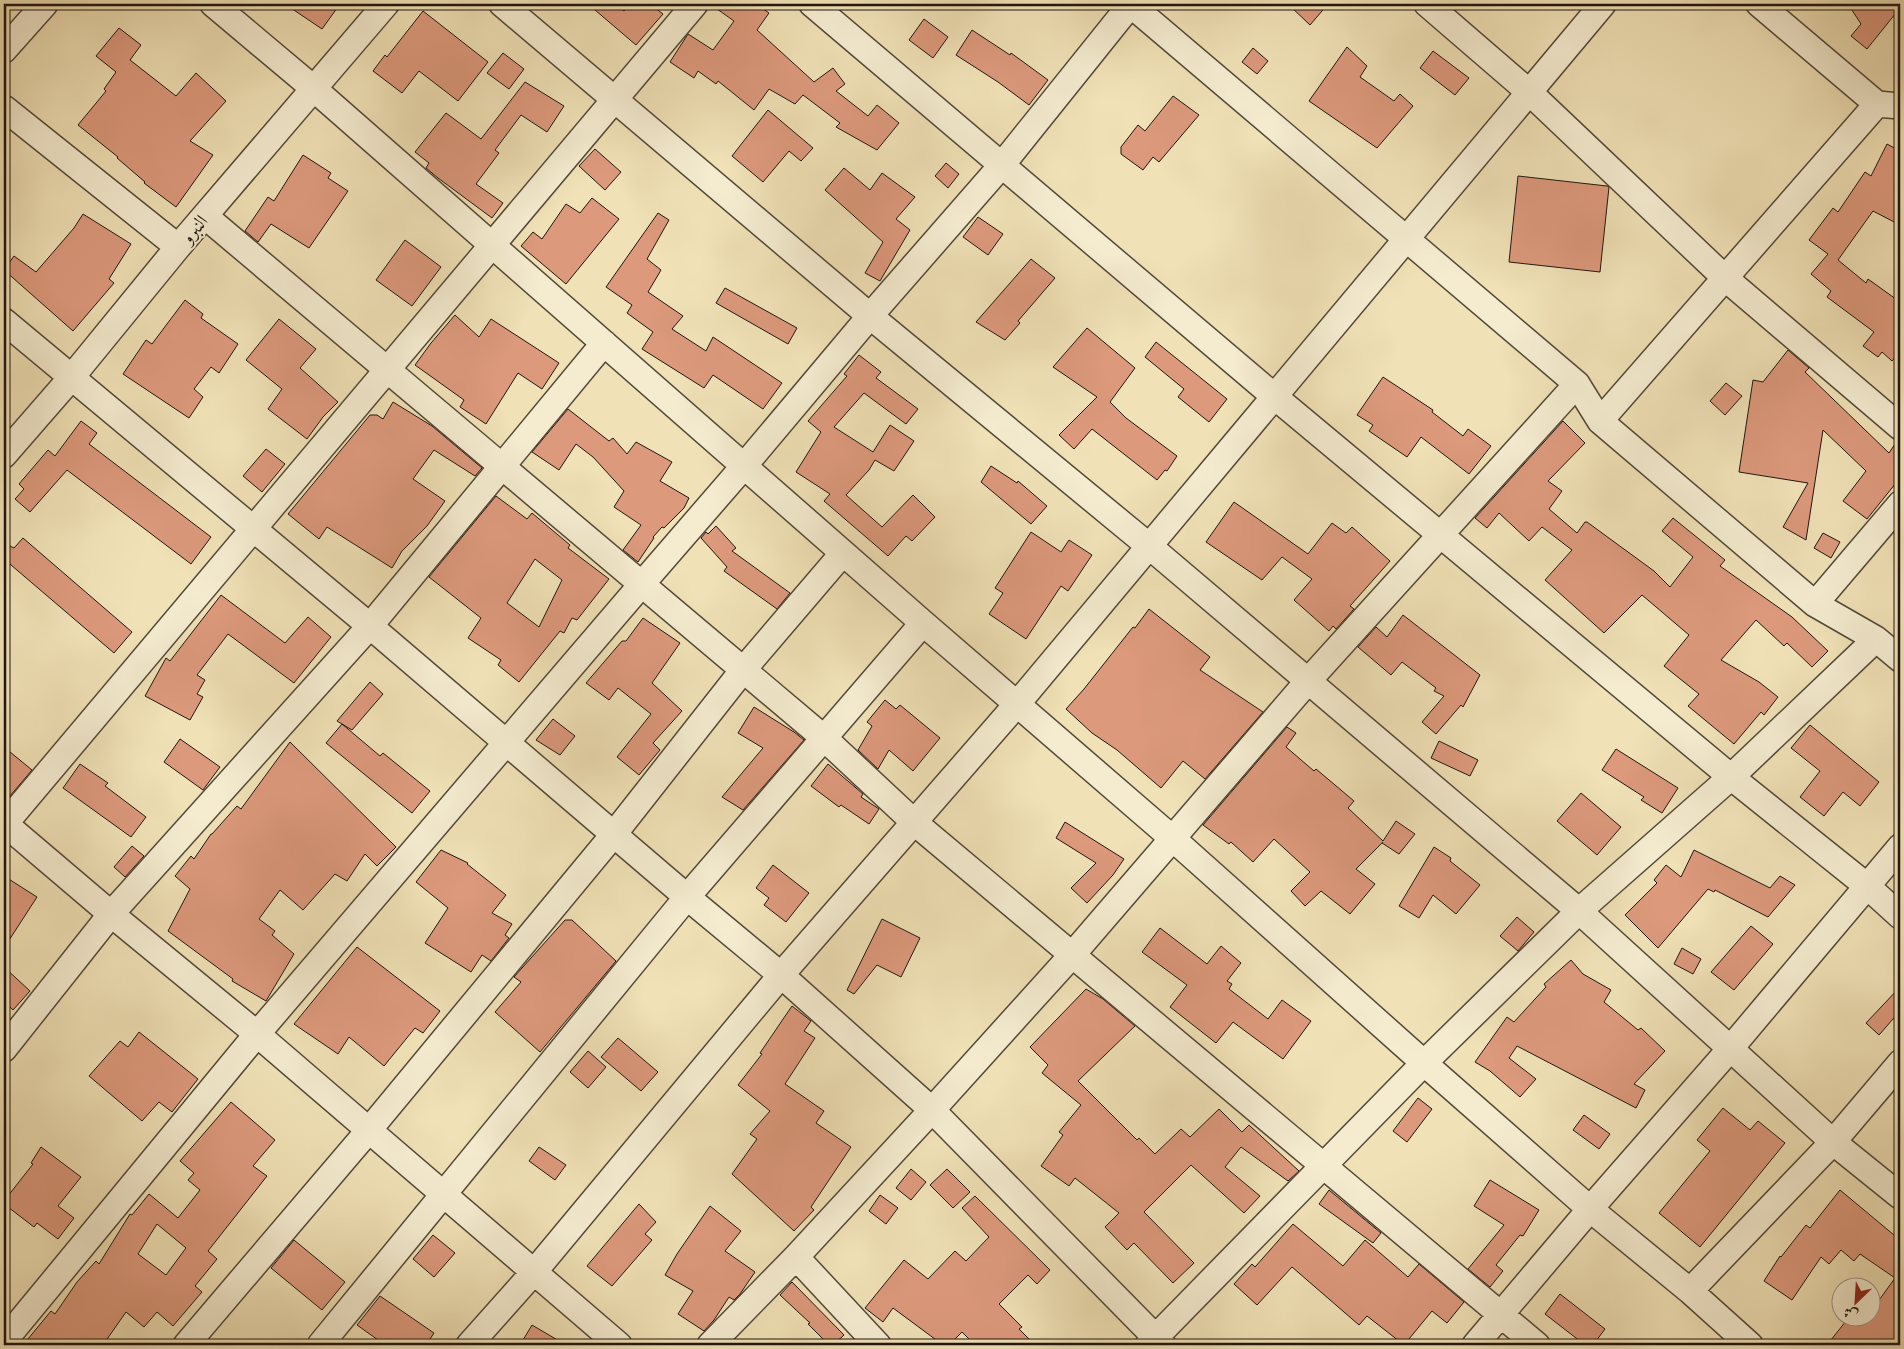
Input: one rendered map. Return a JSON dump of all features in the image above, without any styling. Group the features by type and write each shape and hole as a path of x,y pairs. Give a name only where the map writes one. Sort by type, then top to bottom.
{"street":[{"path":"4,50 45,4"},
{"path":"213,4 313,88 923,623 1172,838 1590,1209 1690,1292 1735,1341"},
{"name":"النبرو","path":"4,456 71,378 178,247 386,4"},
{"path":"502,4 870,316 1149,546 1579,911 1833,1142 1900,1196"},
{"path":"619,1345 257,1034 4,824 695,4"},
{"path":"812,4 1275,397 1900,916"},
{"path":"4,1341 257,1034 744,466 870,316 1001,166 1131,4 1577,384 1600,421 1815,604 1876,639 1900,659"},
{"path":"1426,4 1529,92 1725,278 1900,427"},
{"path":"469,1345 534,1272 781,975 1017,704 1603,4"},
{"path":"1600,421 1725,278 1889,105 1760,4"},
{"path":"4,108 178,247"},
{"path":"205,216 824,738 915,823 1537,1345"},
{"path":"4,321 254,528 687,898 781,975 932,1110 1155,1343 1424,1063 1579,911 1731,777 1876,639"},
{"path":"4,1049 111,914 370,626 604,343"},
{"path":"710,1345 796,1258 1073,954 1308,681 1577,384"},
{"path":"1815,604 1900,504"},
{"path":"186,1345 369,1130 614,834 743,670 843,552"},
{"path":"320,1345 687,898 923,623"},
{"path":"1475,1345 1590,1209 1730,1049 1900,846"},
{"path":"1690,1292 1833,1142 1900,1063"},
{"path":"796,1258 878,1345"}],"building":[{"path":"285,4 340,4 322,29"},
{"path":"588,4 615,4 624,11 630,4 650,4 663,14 636,45"},
{"path":"710,4 756,4 769,13 757,30 814,82 833,68 845,84 836,91 868,116 877,105 899,123 877,150 836,127 840,123 803,95 795,104 769,89 754,110 718,81 716,84 698,71 694,78 670,62 688,34 713,50 734,21"},
{"path":"1288,4 1328,4 1310,25"},
{"path":"1848,4 1900,4 1900,8 1867,49 1851,36 1861,24"},
{"path":"423,11 488,62 458,101 419,71 402,93 373,71 385,55 387,57"},
{"path":"924,19 948,37 933,58 909,40"},
{"path":"119,28 141,45 130,60 176,96 196,73 226,101 190,141 213,155 176,207 144,183 118,157 78,125 106,91 104,89 116,72 96,56"},
{"path":"972,30 1010,55 1011,53 1048,80 1029,105 956,55"},
{"path":"1347,47 1367,66 1360,77 1394,101 1400,94 1413,106 1377,148 1309,101"},
{"path":"1253,48 1268,61 1257,74 1242,62"},
{"path":"1433,51 1469,78 1455,95 1420,68"},
{"path":"503,53 524,69 509,89 487,73"},
{"path":"525,82 564,106 547,132 521,115 495,150 499,153 476,184 503,203 492,218 426,168 429,163 415,152 446,113 481,139"},
{"path":"1173,96 1199,115 1159,162 1153,157 1143,170 1121,154 1121,147 1138,125 1145,131"},
{"path":"768,110 813,148 801,161 789,151 763,182 732,156"},
{"path":"1887,144 1900,151 1900,225 1873,211 1838,260 1866,283 1868,279 1900,302 1900,352 1892,361 1882,352 1878,357 1863,346 1874,332 1827,297 1831,291 1811,274 1828,254 1809,240 1833,208 1838,212 1865,172 1871,176"},
{"path":"595,149 621,172 605,190 579,166"},
{"path":"303,155 331,173 328,178 348,191 309,248 271,224 258,242 245,231 268,197 274,201"},
{"path":"946,163 959,174 948,188 935,176"},
{"path":"844,168 870,190 882,173 915,197 896,219 910,230 880,281 865,273 883,242 825,190"},
{"path":"1518,176 1609,187 1600,272 1509,262"},
{"path":"592,198 619,219 566,284 521,246 533,232 542,239 566,204 580,213"},
{"path":"658,213 669,220 647,259 661,270 648,292 683,316 672,329 706,351 713,337 782,383 763,409 713,375 704,388 642,349 653,332 627,313 632,305 606,287"},
{"path":"83,214 131,244 109,279 114,283 73,331 4,270 14,256 36,272 74,228"},
{"path":"978,217 1003,234 988,255 963,237"},
{"path":"405,240 441,267 412,306 376,280"},
{"path":"1031,259 1055,278 1018,321 1020,323 1005,340 976,322"},
{"path":"725,288 797,328 788,344 716,303"},
{"path":"185,300 203,314 201,318 238,344 219,373 211,367 194,389 203,397 189,418 123,374 146,340 152,344"},
{"path":"455,315 479,337 491,319 559,363 542,389 518,373 486,424 460,407 464,400 415,365"},
{"path":"279,319 316,349 300,368 338,402 323,417 307,439 268,409 282,389 246,360"},
{"path":"1087,328 1135,368 1110,402 1126,418 1177,456 1167,471 1165,470 1157,480 1092,429 1074,449 1059,435 1097,397 1053,367"},
{"path":"1156,342 1227,399 1209,422 1178,397 1184,389 1145,357"},
{"path":"1788,350 1809,368 1805,372 1889,453 1897,441 1900,441 1900,478 1867,519 1843,501 1866,471 1823,430 1806,540 1783,527 1808,483 1739,472 1753,380 1763,382"},
{"path":"859,355 881,372 876,378 918,409 906,424 864,393 834,427 873,452 890,425 914,441 894,471 875,460 869,470 846,495 882,527 913,495 935,517 912,541 906,536 888,556 824,501 830,494 796,472 821,432 808,421 847,376 844,374"},
{"path":"1383,377 1433,410 1432,412 1463,436 1468,429 1491,446 1469,474 1421,437 1407,457 1369,431 1373,425 1357,415"},
{"path":"1726,383 1742,396 1725,415 1710,401"},
{"path":"393,402 432,426 482,468 475,476 434,450 413,479 445,501 427,526 402,551 392,568 327,527 319,539 288,514 370,415 377,415 383,419"},
{"path":"568,409 609,441 613,438 627,454 636,442 672,462 660,481 689,498 684,508 653,537 638,562 623,550 641,525 614,507 624,491 593,457 576,444 559,470 532,452"},
{"path":"81,421 97,433 89,444 211,537 191,564 67,470 30,512 15,499 24,489 19,484 48,450 55,456"},
{"path":"1563,421 1585,443 1548,481 1562,491 1549,509 1577,533 1587,522 1654,571 1670,587 1693,557 1662,531 1673,518 1725,560 1720,566 1792,617 1828,651 1812,667 1787,643 1784,646 1756,620 1721,660 1759,682 1778,697 1764,715 1761,712 1734,744 1688,706 1699,694 1664,666 1689,635 1642,595 1604,633 1545,580 1572,550 1542,527 1529,541 1499,513 1487,528 1475,518"},
{"path":"266,449 285,464 262,492 243,476"},
{"path":"991,466 1017,483 1018,481 1047,506 1031,524 981,482"},
{"path":"496,496 527,519 532,513 570,545 568,548 609,579 577,620 572,618 564,633 560,631 519,682 498,665 501,660 468,638 481,618 429,577","holes":["535,559 562,580 539,627 507,603"]},
{"path":"1234,502 1308,554 1332,523 1346,533 1352,527 1390,561 1350,606 1354,609 1336,629 1333,626 1329,631 1294,600 1312,579 1282,557 1262,580 1206,542"},
{"path":"716,526 736,548 732,551 790,593 777,609 724,571 727,567 701,538 706,532 708,534"},
{"path":"1031,532 1061,552 1069,540 1092,555 1068,591 1061,586 1026,639 989,614 1003,593 995,588"},
{"path":"1823,533 1840,542 1831,558 1814,548"},
{"path":"23,538 132,632 114,653 4,559 4,543 14,548"},
{"path":"221,595 285,643 308,617 331,637 294,683 228,634 197,675 205,680 197,694 203,697 190,720 145,696 166,658 170,661"},
{"path":"1149,609 1210,657 1200,670 1263,712 1205,779 1183,761 1161,788 1117,750 1092,733 1066,709"},
{"path":"1403,615 1480,675 1463,707 1461,705 1436,734 1422,722 1444,696 1434,691 1436,688 1402,662 1391,675 1358,647 1376,627 1387,637"},
{"path":"643,618 680,643 652,683 682,711 653,743 660,750 639,775 617,757 651,714 618,688 609,700 586,683 622,641 626,641"},
{"path":"370,682 383,694 352,730 337,721"},
{"path":"885,700 896,709 900,705 940,738 913,771 889,750 878,769 858,750 872,726 867,722"},
{"path":"754,707 804,740 743,810 722,797 763,748 738,733"},
{"path":"553,719 575,736 560,755 536,740"},
{"path":"342,724 380,756 383,753 430,791 412,813 326,743"},
{"path":"1810,725 1879,782 1860,806 1843,792 1824,816 1800,797 1820,771 1791,748"},
{"path":"1287,727 1296,733 1286,747 1354,801 1348,808 1383,841 1396,821 1415,834 1399,854 1382,843 1356,869 1375,884 1350,914 1321,891 1305,906 1291,891 1310,872 1274,839 1253,862 1231,842 1229,844 1203,825"},
{"path":"180,739 220,767 203,790 164,762"},
{"path":"1439,741 1478,760 1470,776 1431,758"},
{"path":"290,742 396,847 377,866 365,854 347,881 335,874 303,910 280,890 259,919 275,931 272,935 294,954 266,1001 232,981 233,979 168,931 190,889 175,876 191,856 194,859 211,834 237,806 241,809"},
{"path":"4,747 32,770 4,803"},
{"path":"1616,749 1678,788 1662,813 1641,800 1644,797 1602,770"},
{"path":"80,764 108,783 105,786 146,817 131,837 63,788"},
{"path":"828,764 863,794 861,797 879,809 869,824 841,805 839,807 811,786"},
{"path":"1581,793 1621,827 1597,855 1557,821"},
{"path":"1065,822 1124,859 1113,875 1087,903 1071,888 1096,863 1056,838"},
{"path":"132,846 144,856 125,877 114,867"},
{"path":"1434,847 1451,858 1450,861 1480,885 1456,914 1433,895 1419,918 1399,906"},
{"path":"441,850 468,863 506,895 492,913 512,924 505,935 509,938 491,961 482,955 471,972 425,943 448,908 416,882"},
{"path":"1694,850 1770,888 1780,876 1795,885 1768,917 1715,890 1714,892 1708,889 1658,948 1625,915 1657,883 1654,880 1666,865 1681,877"},
{"path":"773,865 809,893 786,922 764,905 769,898 756,888"},
{"path":"4,876 37,897 4,948"},
{"path":"1517,917 1534,932 1518,951 1500,936"},
{"path":"882,919 920,938 901,977 877,965 854,994 847,990"},
{"path":"565,920 572,920 616,961 540,1052 495,1012 521,982 514,977"},
{"path":"1751,926 1773,944 1734,990 1711,972"},
{"path":"1160,928 1207,964 1221,946 1241,963 1227,981 1232,984 1229,989 1268,1019 1282,1000 1311,1021 1283,1059 1233,1022 1216,1043 1170,1007 1187,985 1142,952"},
{"path":"357,947 440,1011 423,1033 415,1028 384,1066 349,1037 338,1054 294,1024"},
{"path":"1682,948 1701,959 1693,974 1674,964"},
{"path":"1571,960 1583,974 1611,990 1604,1002 1638,1030 1641,1028 1665,1051 1634,1084 1645,1090 1636,1108 1517,1046 1509,1058 1536,1079 1520,1097 1490,1071 1475,1062 1507,1017 1514,1022 1546,987 1544,984"},
{"path":"4,967 30,991 13,1010 4,1001"},
{"path":"1900,987 1900,1011 1879,1035 1866,1023"},
{"path":"1086,989 1103,999 1135,1026 1078,1081 1137,1140 1139,1138 1155,1154 1181,1129 1190,1137 1219,1109 1242,1132 1249,1125 1299,1171 1288,1181 1241,1147 1225,1167 1260,1196 1244,1213 1191,1165 1144,1212 1194,1263 1173,1283 1134,1243 1127,1250 1105,1227 1119,1213 1075,1178 1069,1186 1041,1166 1063,1135 1059,1132 1081,1105 1042,1073 1048,1065 1030,1047"},
{"path":"792,1006 811,1021 804,1031 815,1038 785,1084 824,1111 816,1123 851,1147 811,1207 814,1210 794,1231 732,1174 757,1139 750,1134 770,1111 738,1085 762,1054 760,1053"},
{"path":"139,1032 198,1079 172,1112 159,1102 142,1121 89,1076 120,1041 128,1047"},
{"path":"618,1038 658,1072 641,1091 601,1057"},
{"path":"588,1051 606,1067 588,1088 570,1072"},
{"path":"1418,1098 1432,1109 1407,1142 1393,1131"},
{"path":"231,1102 275,1140 253,1166 267,1176 208,1251 217,1259 195,1286 202,1292 173,1326 157,1312 144,1327 126,1312 103,1345 23,1345 51,1311 55,1314 77,1282 96,1261 99,1264 130,1214 132,1215 149,1194 178,1218 200,1190 188,1180 194,1173 180,1161","holes":["157,1224 186,1248 166,1275 138,1254"]},
{"path":"1723,1108 1750,1130 1758,1121 1785,1143 1700,1247 1659,1213 1710,1151 1697,1140"},
{"path":"1584,1115 1610,1134 1599,1149 1573,1130"},
{"path":"41,1147 81,1177 58,1206 74,1218 58,1239 37,1223 34,1227 4,1204 4,1201 33,1164 31,1163"},
{"path":"539,1147 566,1165 555,1180 529,1161"},
{"path":"911,1169 926,1182 911,1200 896,1188"},
{"path":"947,1169 970,1192 953,1208 930,1185"},
{"path":"1490,1180 1539,1210 1523,1236 1520,1235 1496,1265 1503,1271 1490,1287 1468,1269 1504,1225 1474,1206"},
{"path":"1329,1190 1381,1233 1373,1243 1319,1204"},
{"path":"1840,1190 1900,1240 1900,1345 1827,1345 1842,1326 1882,1326 1882,1296 1895,1278 1860,1254 1854,1261 1841,1250 1829,1264 1821,1257 1792,1300 1764,1281 1780,1256 1806,1225 1810,1228"},
{"path":"880,1195 898,1208 886,1224 869,1211"},
{"path":"975,1196 1050,1270 1037,1284 1028,1275 999,1304 1022,1327 1019,1329 1035,1345 975,1345 962,1332 949,1345 943,1345 893,1308 883,1322 865,1308 904,1260 928,1279 955,1251 966,1261 989,1237 962,1208"},
{"path":"639,1204 656,1222 645,1234 652,1240 612,1286 587,1266"},
{"path":"710,1206 741,1231 725,1251 755,1272 734,1300 729,1297 714,1320 704,1331 678,1314 693,1291 665,1275"},
{"path":"1293,1224 1343,1266 1365,1240 1408,1277 1419,1264 1464,1302 1447,1323 1432,1311 1404,1345 1367,1316 1359,1325 1292,1267 1257,1305 1234,1284 1252,1264 1255,1267"},
{"path":"433,1235 455,1253 434,1277 413,1259"},
{"path":"294,1240 345,1282 322,1310 271,1268"},
{"path":"792,1282 844,1335 833,1345 829,1345 808,1324 810,1323 780,1295"},
{"path":"1560,1294 1605,1329 1593,1345 1585,1345 1545,1314"},
{"path":"380,1296 434,1333 426,1345 385,1345 357,1325"},
{"path":"532,1325 566,1345 520,1345"}]}
